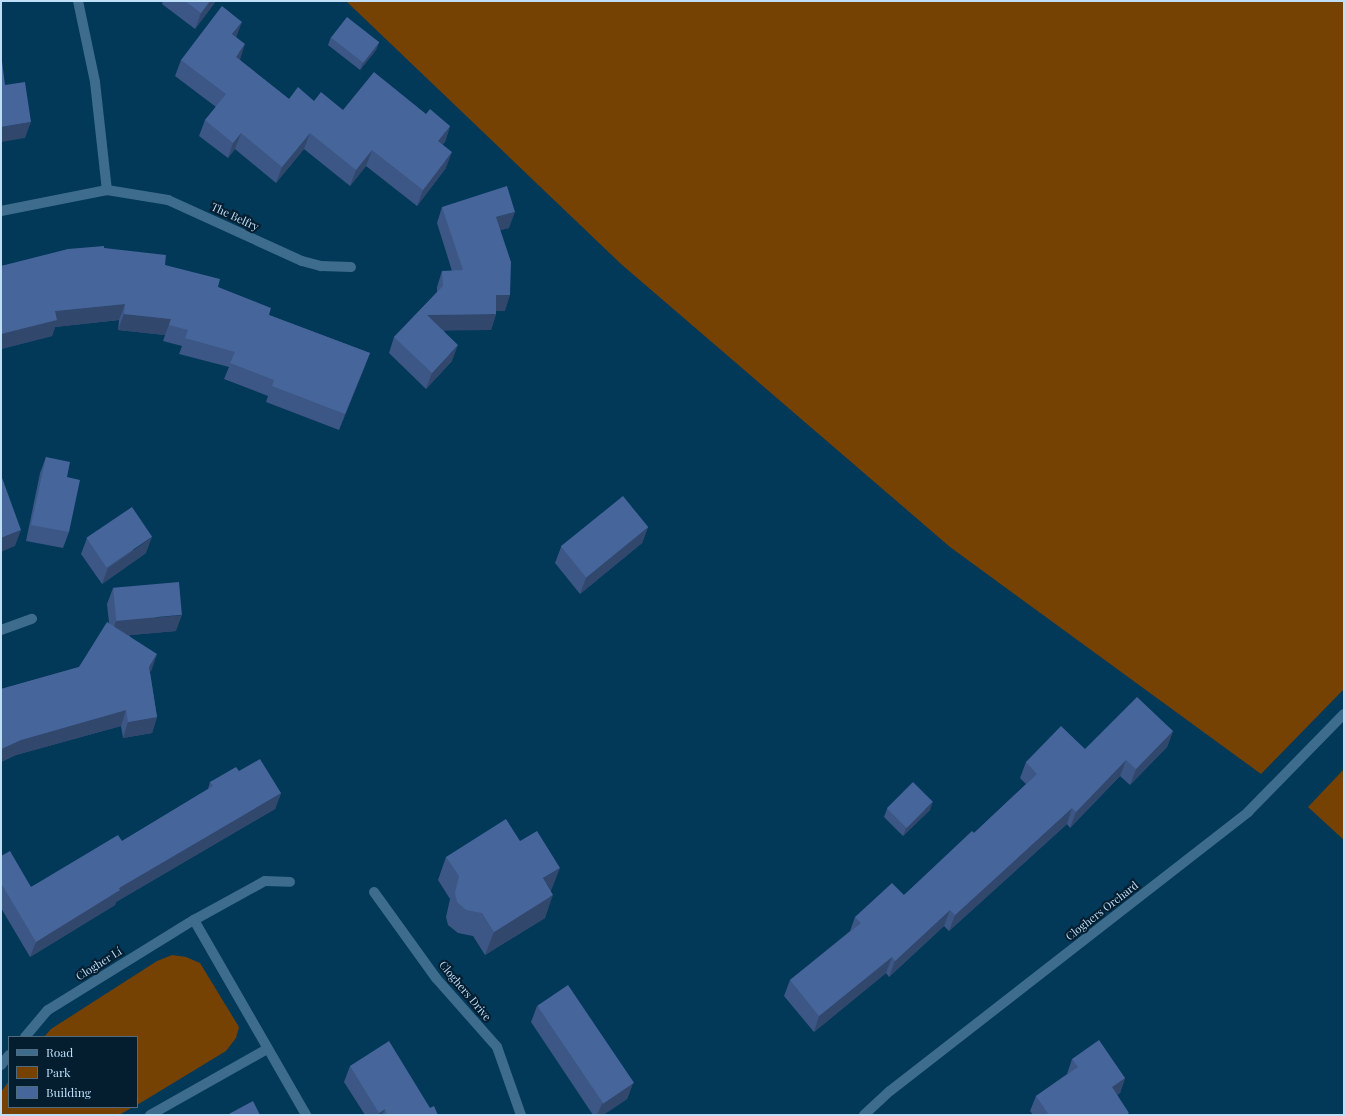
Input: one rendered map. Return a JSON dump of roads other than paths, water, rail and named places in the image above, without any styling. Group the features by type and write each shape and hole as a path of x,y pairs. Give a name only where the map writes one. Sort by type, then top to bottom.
{"street":[{"path":"78,1 95,82 107,190"},
{"name":"The Belfry","path":"1,211 107,190 168,200 302,261 321,266 351,267"},
{"path":"1,630 32,619"},
{"name":"Cloghers Orchard","path":"864,1115 890,1091 1248,812 1344,714"},
{"name":"Clogher Lí","path":"26,1036 48,1010 194,920 265,881 290,882"},
{"name":"Cloghers Drive","path":"374,892 436,978 497,1047 521,1115"},
{"path":"194,920 306,1115"},
{"path":"150,1115 267,1049"},
{"path":"1,1065 8,1057"}]}
